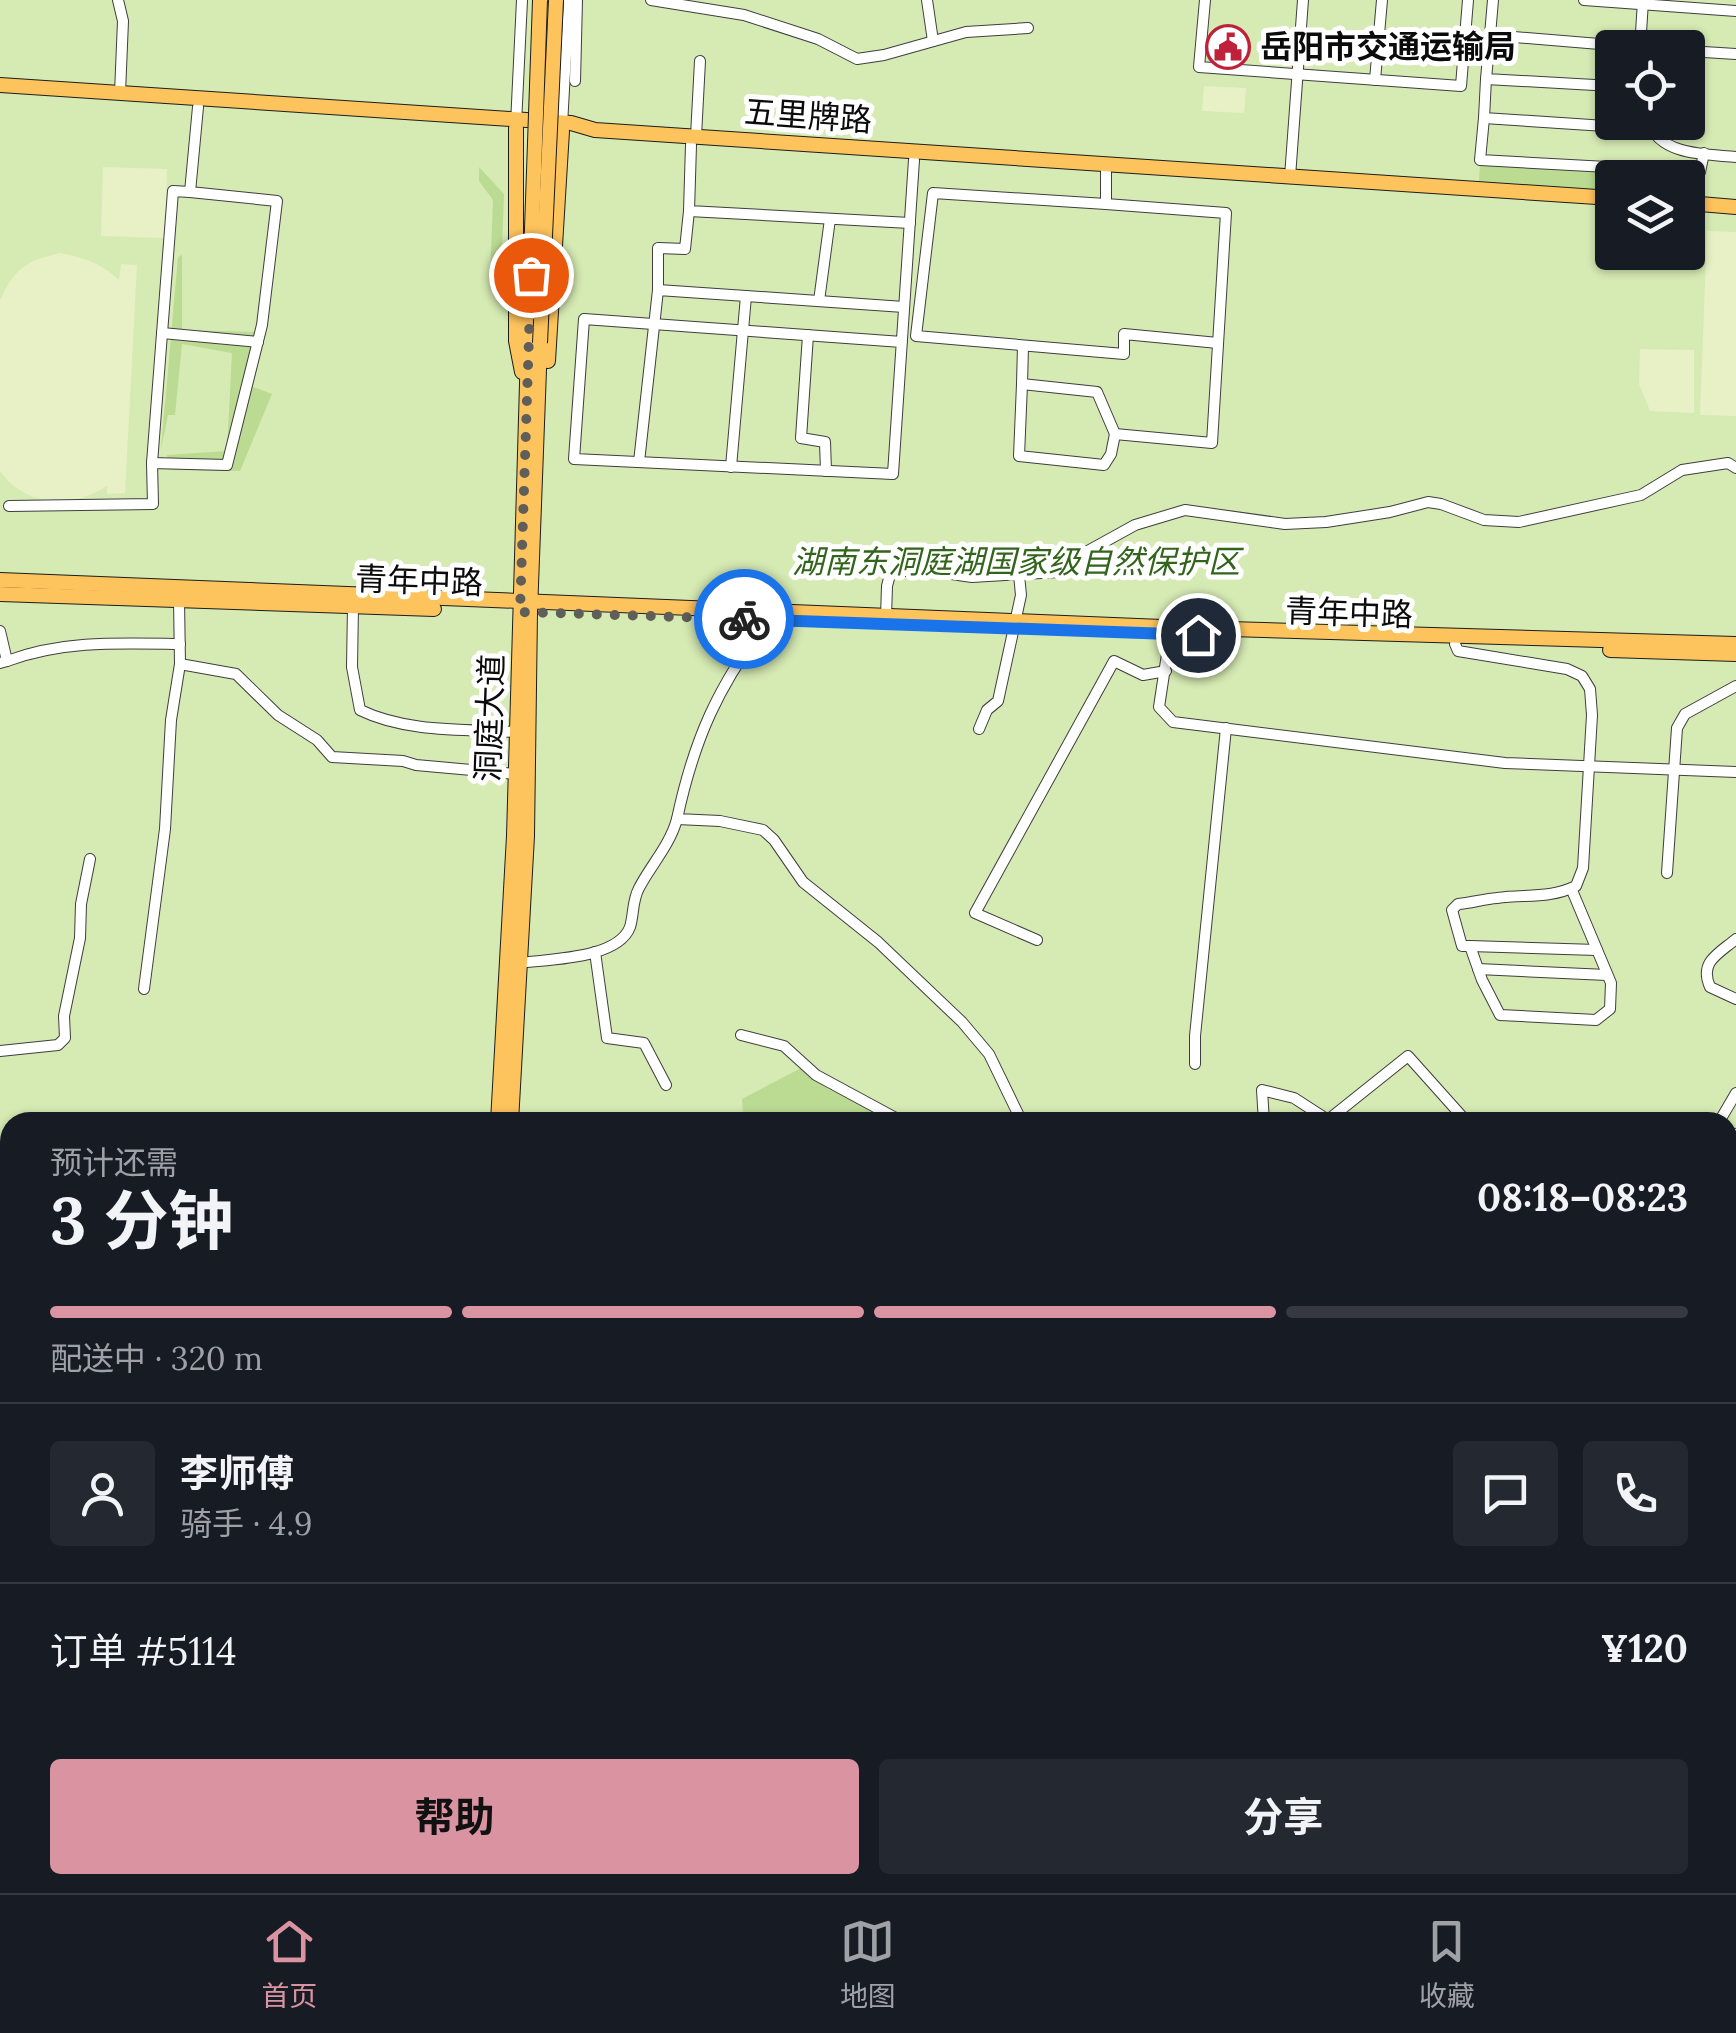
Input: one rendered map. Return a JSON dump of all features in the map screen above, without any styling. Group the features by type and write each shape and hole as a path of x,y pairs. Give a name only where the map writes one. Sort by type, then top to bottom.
{"main road":[{"name":"洞庭大道","path":"534,398 529,314 540,0"},
{"name":"洞庭大道","path":"499,1112 556,0"},
{"name":"五里牌路","path":"0,85 595,130 914,160 1595,205"},
{"name":"五里牌路","path":"0,94 516,124"},
{"path":"516,124 516,342 534,398"},
{"name":"五里牌路","path":"563,128 595,138 1595,197"},
{"path":"534,398 550,350 563,128"},
{"path":"1705,205 1736,207"},
{"path":"1705,212 1736,214"},
{"name":"青年中路","path":"0,580 768,620 1015,625 1736,654"},
{"name":"青年中路","path":"0,594 353,606 526,607"},
{"path":"526,607 886,617 1015,625 1736,644"},
{"name":"洞庭大道","path":"513,1112 527,836 526,607"}],"street":[{"path":"118,0 123,21 120,93"},
{"path":"516,124 522,0"},
{"path":"573,0 575,81"},
{"path":"563,128 573,0"},
{"path":"651,0 736,14 818,39 857,59 966,32 1028,28"},
{"path":"734,0 736,14"},
{"path":"927,0 933,41"},
{"path":"1205,0 1199,67 1461,86 1468,0"},
{"path":"1290,177 1303,0"},
{"path":"1375,80 1382,0"},
{"path":"1493,0 1480,160 1700,172 1704,153"},
{"path":"1584,0 1736,11"},
{"path":"1642,30 1643,2"},
{"path":"1490,36 1595,44"},
{"path":"1705,51 1736,54"},
{"path":"639,462 658,290 658,248 685,249 700,61"},
{"path":"1486,79 1595,85"},
{"path":"190,192 198,107"},
{"path":"1484,118 1595,123"},
{"path":"1661,140 1664,144 1736,157"},
{"path":"902,342 584,319 574,459 893,474 902,342 904,308 910,223 914,160"},
{"path":"1106,172 1106,204"},
{"path":"9,506 153,504 152,464 173,191 277,201 258,342 226,465 152,464"},
{"path":"1116,434 1212,443 1226,213 933,193 916,336 1124,354 1124,334 1218,343"},
{"path":"689,211 910,223"},
{"path":"820,301 830,219"},
{"path":"658,290 904,308"},
{"path":"731,467 746,296"},
{"path":"162,333 258,342"},
{"path":"808,335 802,438 825,442 826,471"},
{"path":"1022,384 1097,392 1116,434 1104,465 1019,456 1023,346"},
{"path":"886,617 891,571 931,570 972,577 1058,572 1135,525 1186,510 1285,524 1326,522 1428,502 1484,520 1520,522 1641,496 1682,470 1728,463 1736,468"},
{"path":"979,730 987,710 998,701 1021,594 1019,574"},
{"path":"144,989 165,830 180,664 179,600"},
{"path":"353,606 352,668 360,710 403,724 517,732"},
{"path":"520,963 595,952 621,940 630,926 636,893 673,835 689,765 712,707 740,656 768,620"},
{"path":"0,631 4,662 36,650 68,645 180,644"},
{"path":"1170,641 1158,707 1173,722 1505,762 1736,772"},
{"path":"1455,644 1458,651 1567,669 1582,676 1590,689 1592,715 1583,868 1576,886 1556,895 1458,904 1452,910 1462,946 1596,950"},
{"path":"1037,940 975,914 1114,661 1143,675 1166,670"},
{"path":"180,664 236,674 267,705 317,740 332,757 516,774"},
{"path":"1668,873 1676,728 1684,714 1736,686"},
{"path":"1195,1064 1226,728"},
{"path":"677,819 720,821 762,830 774,840 803,882 878,942 962,1022 988,1054 1017,1112"},
{"path":"0,1051 58,1044 65,1038 64,1016 80,938 81,904 90,858"},
{"path":"1470,946 1500,1015 1596,1020 1610,1009 1611,984 1570,888"},
{"path":"1736,940 1708,962 1704,975 1710,988 1736,999"},
{"path":"595,952 607,1038 644,1043 666,1085"},
{"path":"1478,969 1607,974"},
{"path":"741,1034 784,1046 816,1075 884,1112"},
{"path":"1340,1112 1408,1056 1458,1112"},
{"path":"1263,1112 1262,1090 1294,1098 1315,1112"}],"green space":[{"name":"湖南东洞庭湖国家级自然保护区","path":"0,0 1736,0 1736,1112 0,1112"},
{"path":"1204,86 1246,88 1244,113 1202,111"},
{"path":"1480,164 1595,170 1595,189 1479,181"},
{"path":"103,167 167,169 165,238 101,236"},
{"path":"479,167 504,194 501,277 490,277 493,200 479,181"},
{"path":"1707,231 1736,232 1736,416 1700,415"},
{"path":"60,253 92,262 119,280 121,264 137,265 125,493 107,494 107,486 79,498 50,501 22,492 0,471 0,300 23,268"},
{"path":"182,255 182,330 258,332 253,387 272,394 240,471 170,470 167,455 227,451 232,353 182,344 175,415 168,415 161,449 178,257"},
{"path":"1640,349 1694,350 1694,413 1650,411 1639,384"},
{"path":"801,1068 828,1089 871,1112 743,1112 742,1099"}],"way so far":[{"path":"531,275 520,612 744,619"}],"place":[{"name":"岳阳市交通运输局","path":"1228,47"}],"route":[{"path":"744,619 1198,635"}]}
